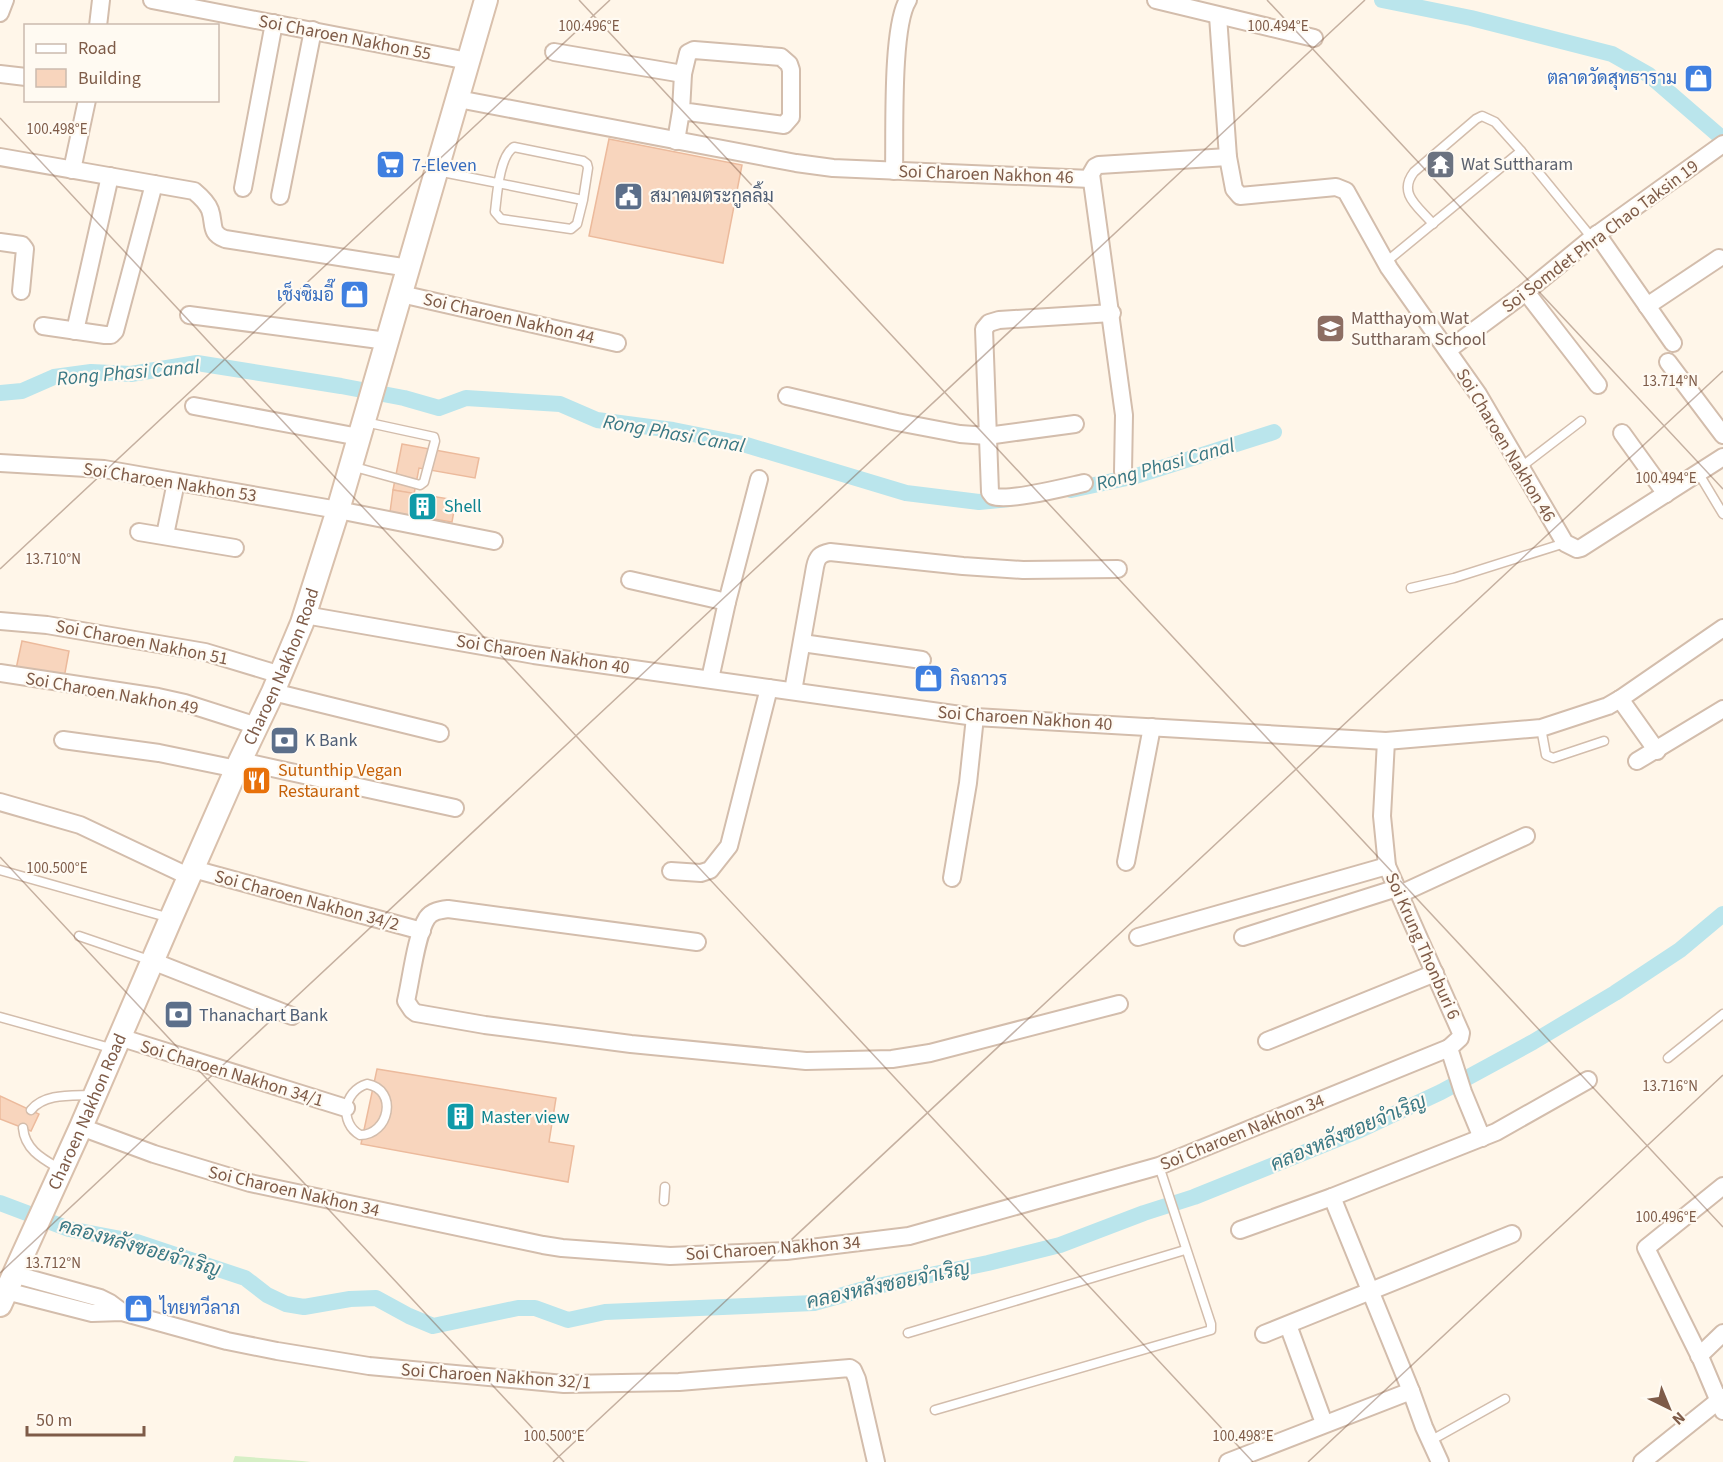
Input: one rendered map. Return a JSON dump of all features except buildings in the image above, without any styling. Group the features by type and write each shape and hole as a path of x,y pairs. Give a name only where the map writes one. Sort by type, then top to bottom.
{"main road":[{"name":"Charoen Nakhon Road","path":"5,1293 81,1127 305,615 351,466 486,0"}],"street":[{"path":"0,13 5,0"},
{"path":"98,24 101,0"},
{"name":"Soi Charoen Nakhon 55","path":"152,0 468,62"},
{"path":"894,171 897,53 900,19 908,0"},
{"path":"1156,0 1314,38"},
{"path":"1218,16 1228,157"},
{"path":"243,188 274,23"},
{"path":"280,196 312,30"},
{"path":"676,141 686,55 694,50 781,57 789,64 791,117 784,125 681,111"},
{"path":"554,52 683,74"},
{"path":"0,75 24,76"},
{"name":"Soi Charoen Nakhon 46","path":"458,99 676,141 833,168 1091,179 1093,171 1100,165 1228,157 1234,189 1240,196 1336,187 1346,191 1386,262 1478,394 1565,543"},
{"path":"72,170 87,102"},
{"name":"Soi Somdet Phra Chao Taksin 19","path":"1448,350 1526,292 1594,236 1722,145"},
{"path":"0,157 194,191 207,203 211,211 213,231 217,237 408,268"},
{"path":"75,331 110,176"},
{"path":"1091,179 1112,313 1124,416 1123,472"},
{"path":"43,326 105,335 115,331 154,184"},
{"path":"1594,236 1673,343"},
{"path":"0,242 22,245 25,249 21,291"},
{"path":"1647,306 1719,258"},
{"path":"1526,292 1598,385"},
{"name":"Soi Charoen Nakhon 44","path":"401,294 617,343"},
{"path":"1084,483 996,498 990,492 984,329 989,323 999,320 1112,313"},
{"path":"189,315 387,341"},
{"path":"1668,362 1723,435"},
{"path":"787,396 960,434 987,436 1075,424"},
{"path":"194,406 361,429"},
{"path":"1622,432 1666,494"},
{"path":"1565,543 1577,549 1581,548 1723,457"},
{"name":"Soi Charoen Nakhon 53","path":"0,463 104,469 338,510 495,541"},
{"path":"710,679 727,602 759,479"},
{"path":"165,535 176,482"},
{"path":"139,532 235,548"},
{"path":"793,692 816,559 822,554 830,552 1023,570 1118,569"},
{"path":"630,580 727,602"},
{"name":"Soi Charoen Nakhon 40","path":"305,615 534,655 975,717 1386,741 1541,728 1608,706 1723,628"},
{"name":"Soi Charoen Nakhon 51","path":"0,621 47,625 205,652 277,683 440,733"},
{"path":"802,643 922,660"},
{"name":"Soi Charoen Nakhon 49","path":"0,672 158,697 185,703 257,726"},
{"path":"671,871 701,873 710,870 729,846 769,688"},
{"path":"1620,699 1657,751"},
{"path":"1637,761 1723,709"},
{"path":"952,878 968,783 975,717"},
{"path":"1126,862 1152,727"},
{"path":"63,740 238,765 455,808"},
{"name":"Soi Krung Thonburi 6","path":"1386,741 1382,816 1387,866 1436,972 1461,1033 1460,1038 1449,1048 1463,1092 1482,1138"},
{"name":"Soi Charoen Nakhon 34/2","path":"0,802 80,825 191,873 422,931"},
{"path":"1243,937 1399,891 1526,836"},
{"path":"1138,937 1387,866"},
{"path":"697,942 448,909 434,912 428,918 422,931 406,1001 411,1010 417,1013 485,1025 665,1048 806,1061 892,1059 930,1053 1119,1004"},
{"path":"152,961 292,1016"},
{"path":"1267,1041 1436,972"},
{"name":"Soi Charoen Nakhon 34/1","path":"117,1043 346,1108"},
{"name":"Soi Charoen Nakhon 34","path":"81,1127 154,1154 286,1192 562,1248 658,1255 786,1251 909,1236 1159,1166 1449,1048"},
{"path":"1240,1230 1332,1197 1496,1132 1588,1080"},
{"path":"1641,1462 1722,1403 1646,1248 1723,1186"},
{"path":"1332,1197 1440,1462"},
{"path":"1264,1334 1512,1234"},
{"name":"Soi Charoen Nakhon 32/1","path":"5,1293 100,1298 122,1312 227,1341 369,1366 564,1384 680,1382 850,1368 857,1379 876,1462"},
{"path":"1288,1325 1324,1423"},
{"path":"1699,1356 1723,1333"},
{"path":"1228,1462 1411,1390"}],"lane":[{"path":"1433,224 1408,195 1406,188 1408,181 1414,172 1476,118 1482,116 1495,122 1594,236"},
{"path":"513,147 583,160 588,168 583,200 578,224 571,229 501,219 495,212 498,184 505,156 513,147"},
{"path":"1386,262 1521,151"},
{"path":"437,171 583,200"},
{"path":"1521,467 1581,421"},
{"path":"351,466 420,485 424,482 435,441 430,435 361,429"},
{"path":"1699,474 1723,514"},
{"path":"1411,588 1454,578 1565,543"},
{"path":"1541,728 1546,756 1549,758 1604,741"},
{"path":"0,870 171,918"},
{"path":"79,936 152,961"},
{"path":"1668,1058 1723,1014"},
{"path":"0,1017 117,1043"},
{"path":"367,1084 377,1087 387,1104 387,1111 381,1125 365,1135 358,1134 349,1125 346,1108 356,1090 367,1084"},
{"path":"31,1110 36,1104 54,1098 94,1095"},
{"path":"23,1128 24,1138 29,1147 60,1169"},
{"path":"935,1410 1211,1330 1211,1324 1185,1251 1159,1166"},
{"path":"664,1201 665,1187"},
{"path":"908,1333 1185,1251"},
{"path":"1430,1441 1505,1399"}],"green space":[{"path":"235,1456 302,1461 311,1462 233,1462"}],"waterway":[{"path":"1382,0 1471,18 1612,54 1649,75 1723,139"},
{"name":"Rong Phasi Canal","path":"0,393 22,391 54,377 91,372 131,374 197,363 341,386 404,398 439,408 466,398 560,404 597,420 673,430 743,444 906,493 979,502 1010,499"},
{"name":"Rong Phasi Canal","path":"1071,490 1136,476 1274,432"},
{"name":"คลองหลังซอยจำเริญ","path":"0,1203 69,1229 137,1242 245,1278 267,1295 286,1304 304,1307 350,1299 376,1298 433,1326 518,1308 535,1308 568,1320 605,1312 814,1303 868,1288 988,1263 1060,1245 1194,1197 1360,1130 1441,1092 1533,1042 1615,993 1680,950 1723,914"}],"place":[{"name":"ตลาดวัดสุทธาราม","path":"1698,78"},
{"name":"Wat Suttharam","path":"1440,164"},
{"name":"7-Eleven","path":"391,165"},
{"name":"สมาคมตระกูลลิ้ม","path":"629,196"},
{"name":"เช็งซิมอี๊","path":"355,295"},
{"name":"Matthayom Wat Suttharam School","path":"1330,328"},
{"name":"Shell","path":"423,506"},
{"name":"กิจถาวร","path":"929,679"},
{"name":"K Bank","path":"284,740"},
{"name":"Sutunthip Vegan Restaurant","path":"257,780"},
{"name":"Thanachart Bank","path":"178,1015"},
{"name":"Master view","path":"460,1117"},
{"name":"ไทยทวีลาภ","path":"139,1308"}]}
